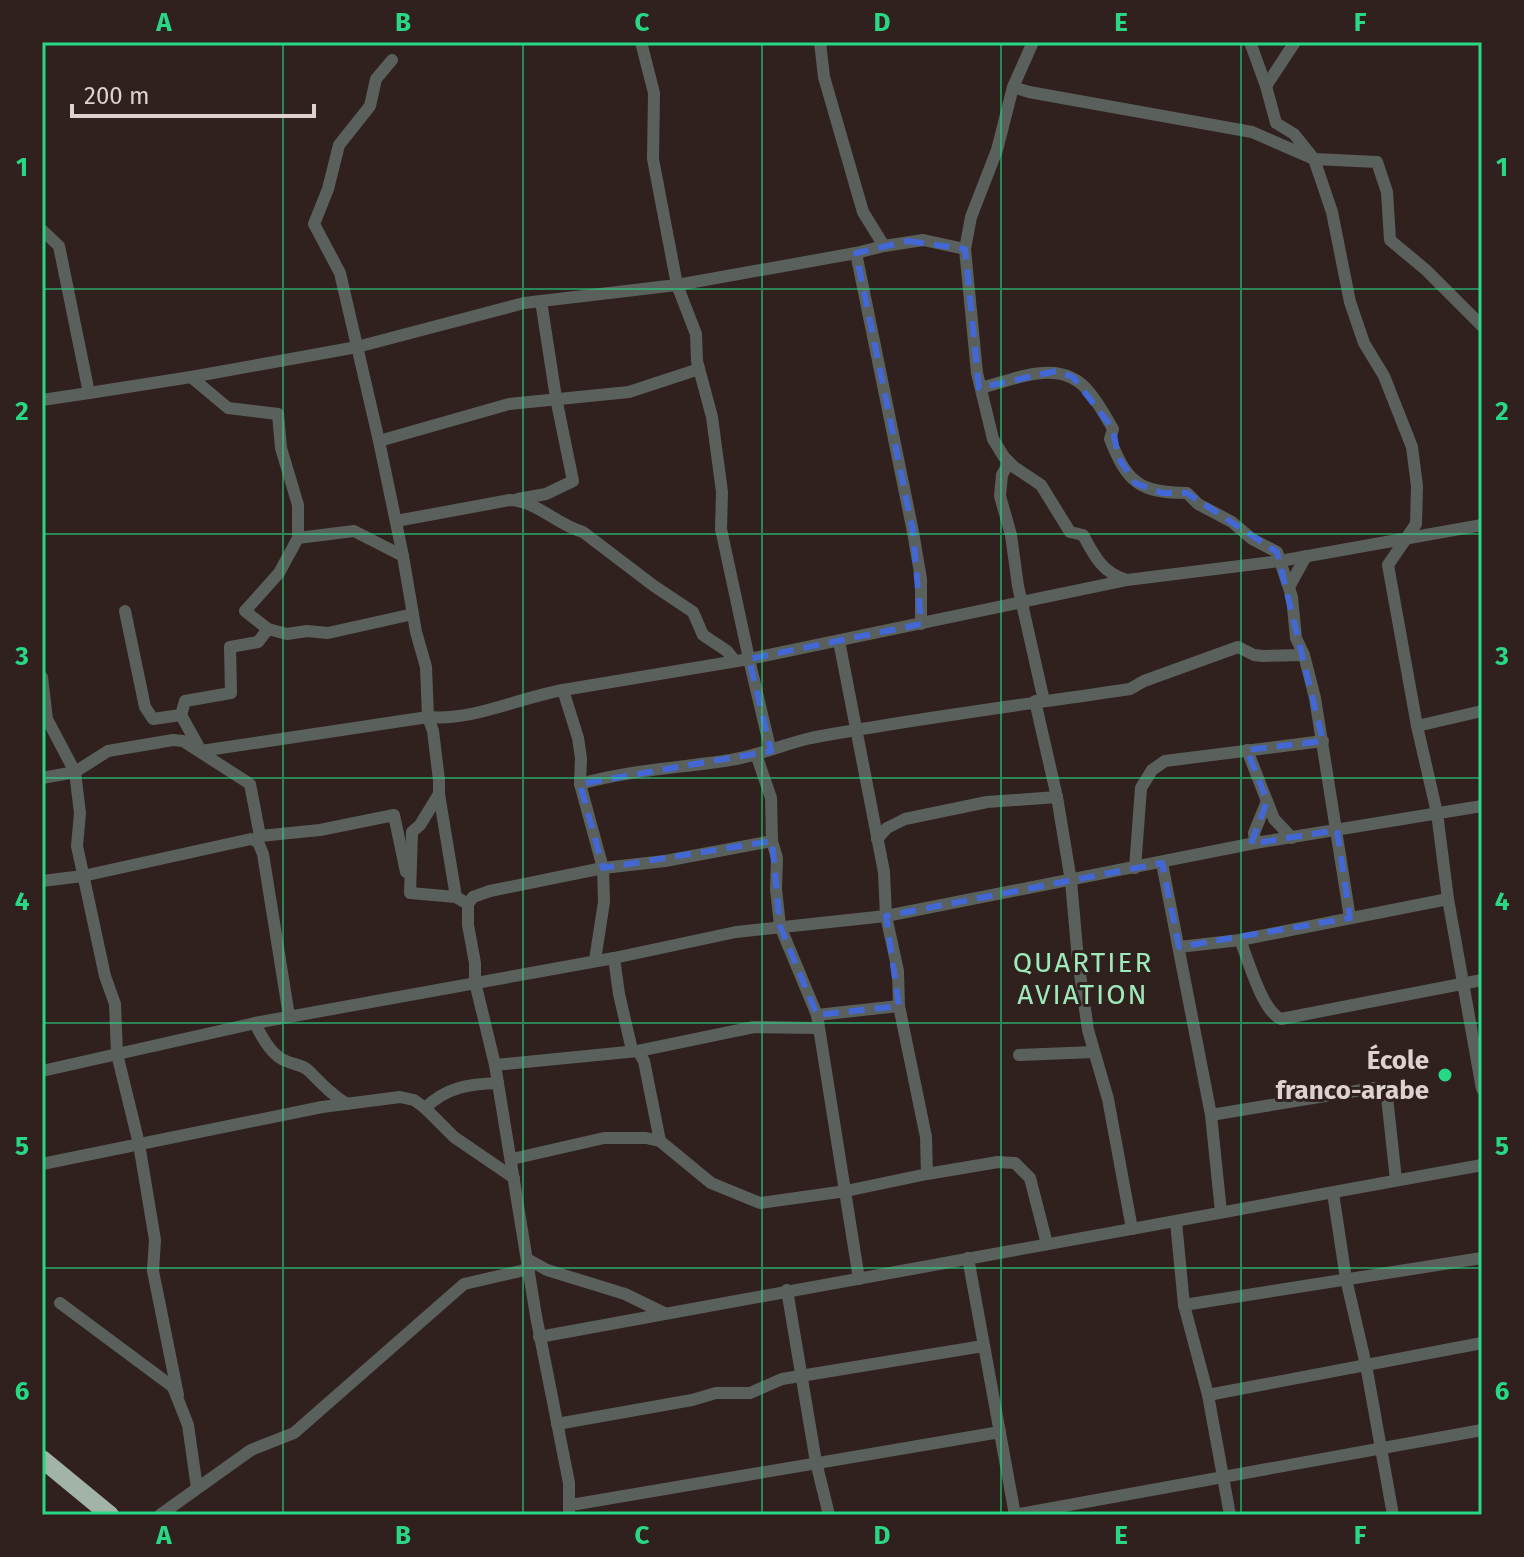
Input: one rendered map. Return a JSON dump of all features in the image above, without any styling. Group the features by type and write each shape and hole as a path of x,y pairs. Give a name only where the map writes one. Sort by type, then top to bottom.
{"highway":[{"path":"42,1459 110,1515"}],"street":[{"path":"641,42 654,93 653,159 677,285 696,334 699,369 712,417 722,492 721,529 742,660 770,748"},
{"path":"820,42 824,77 863,212 884,246"},
{"path":"1033,42 1013,87 997,150 971,217 965,249 981,388 993,439 1009,462 1041,485 1070,532 1083,535 1097,561 1109,573 1127,580"},
{"path":"1250,42 1276,123 1294,134 1314,159 1332,212 1350,302 1364,343 1384,376 1412,447 1417,486 1416,524 1388,565"},
{"path":"1266,86 1295,42"},
{"path":"392,60 376,79 370,106 339,145 328,189 314,224 340,273 426,667 428,717 433,731 439,794 468,925 475,982 495,1065 570,1510 816,1462 1000,1432"},
{"path":"1013,87 1252,132 1314,159 1377,162 1387,192 1390,240 1426,270 1482,326"},
{"path":"42,230 59,246 89,393"},
{"path":"42,400 357,347 524,303 677,285 923,240 965,249"},
{"path":"856,253 913,532 921,579 921,624"},
{"path":"396,521 546,494 573,481 541,301"},
{"path":"379,441 509,404 629,392 699,369"},
{"path":"981,388 1056,371 1073,377 1089,391 1113,429 1110,439 1127,475 1135,483 1162,493 1187,493 1198,504 1232,522 1252,539 1272,548 1289,587 1296,638 1304,655 1323,741 1350,918"},
{"path":"191,377 228,408 278,414 281,448 298,505 298,538 279,573 245,611 268,629 287,634 307,631 328,633 413,614"},
{"path":"1009,462 1002,475 1000,496 1011,535 1057,797 1071,881 1078,960 1094,1052 1108,1099 1132,1229"},
{"path":"510,500 525,501 583,532 693,612 703,635 742,660"},
{"path":"201,751 428,717 477,714 563,690 742,660 1127,580 1280,561 1482,525"},
{"path":"298,538 354,531 403,556"},
{"path":"1381,543 1437,813 1448,899 1482,1089"},
{"path":"1289,587 1306,556"},
{"path":"125,611 145,707 153,719 181,715"},
{"path":"201,751 181,715 185,701 231,693 230,647 258,642 268,629"},
{"path":"839,641 884,872 886,916 898,971 899,1006 926,1137 927,1174"},
{"path":"580,784 613,775 731,760 770,748 855,731 1130,689 1238,647 1254,655 1304,655"},
{"path":"42,677 47,719 75,772 80,813 77,846 105,976 115,1004 117,1054 139,1144 155,1240 153,1271 178,1395 190,1436 197,1488"},
{"path":"563,690 578,738 580,784 603,868 604,902 595,960"},
{"path":"1417,726 1482,711"},
{"path":"42,778 75,772 108,751 183,741 250,784 260,836 320,830 394,815 410,893"},
{"path":"1135,868 1141,788 1152,770 1165,761 1323,741"},
{"path":"1247,750 1274,819 1292,838"},
{"path":"756,754 771,798 780,926 818,1022 859,1279"},
{"path":"410,893 412,832 420,825 439,794"},
{"path":"877,839 887,828 905,819 987,802 1057,797"},
{"path":"1255,843 1254,833 1267,801"},
{"path":"42,1071 289,1016 614,958 736,932 886,916 1255,843 1482,806"},
{"path":"42,881 83,876 251,839 258,842 263,854 289,1016"},
{"path":"410,893 462,901 490,891 603,868 665,861 772,841"},
{"path":"1162,863 1211,1115 1221,1212"},
{"path":"1179,947 1240,940 1448,899"},
{"path":"1240,940 1266,1004 1281,1019 1482,980"},
{"path":"614,958 619,994 635,1050 644,1061 660,1141"},
{"path":"495,1065 635,1050 754,1027 818,1022 899,1006"},
{"path":"255,1023 277,1054 285,1061 308,1070 327,1091 347,1104"},
{"path":"1019,1055 1094,1052"},
{"path":"425,1108 435,1098 456,1087 498,1083"},
{"path":"1211,1115 1365,1088 1382,1091 1389,1106 1396,1180"},
{"path":"42,1164 347,1104 400,1097 414,1100 454,1137 514,1178"},
{"path":"512,1159 613,1137 638,1137 660,1141 711,1183 760,1203 846,1191 998,1162 1015,1163 1030,1178 1047,1244"},
{"path":"539,1337 1482,1165"},
{"path":"1333,1193 1346,1279 1366,1365 1393,1515"},
{"path":"1176,1222 1184,1305 1208,1395 1230,1515"},
{"path":"968,1258 1015,1515 1482,1430"},
{"path":"1184,1305 1482,1258"},
{"path":"160,1515 251,1450 294,1433 464,1284 528,1264 625,1294 664,1313"},
{"path":"787,1290 816,1462 829,1515"},
{"path":"60,1303 168,1382 178,1395"},
{"path":"1208,1395 1482,1343"},
{"path":"557,1424 683,1402 716,1393 750,1393 782,1379 983,1346"}],"highlighted area":[{"path":"908,241 965,249 979,388 1056,371 1073,377 1113,429 1118,457 1135,483 1162,493 1187,493 1277,552 1323,741 1247,750 1267,801 1251,844 1337,830 1350,918 1179,947 1162,863 886,916 899,1006 817,1015 780,926 772,841 603,868 580,784 771,751 749,659 921,624 913,532 856,253"}],"place":[{"name":"École franco-arabe","path":"1445,1075"}],"district":[{"name":"QUARTIER AVIATION","path":"1083,978"}]}
